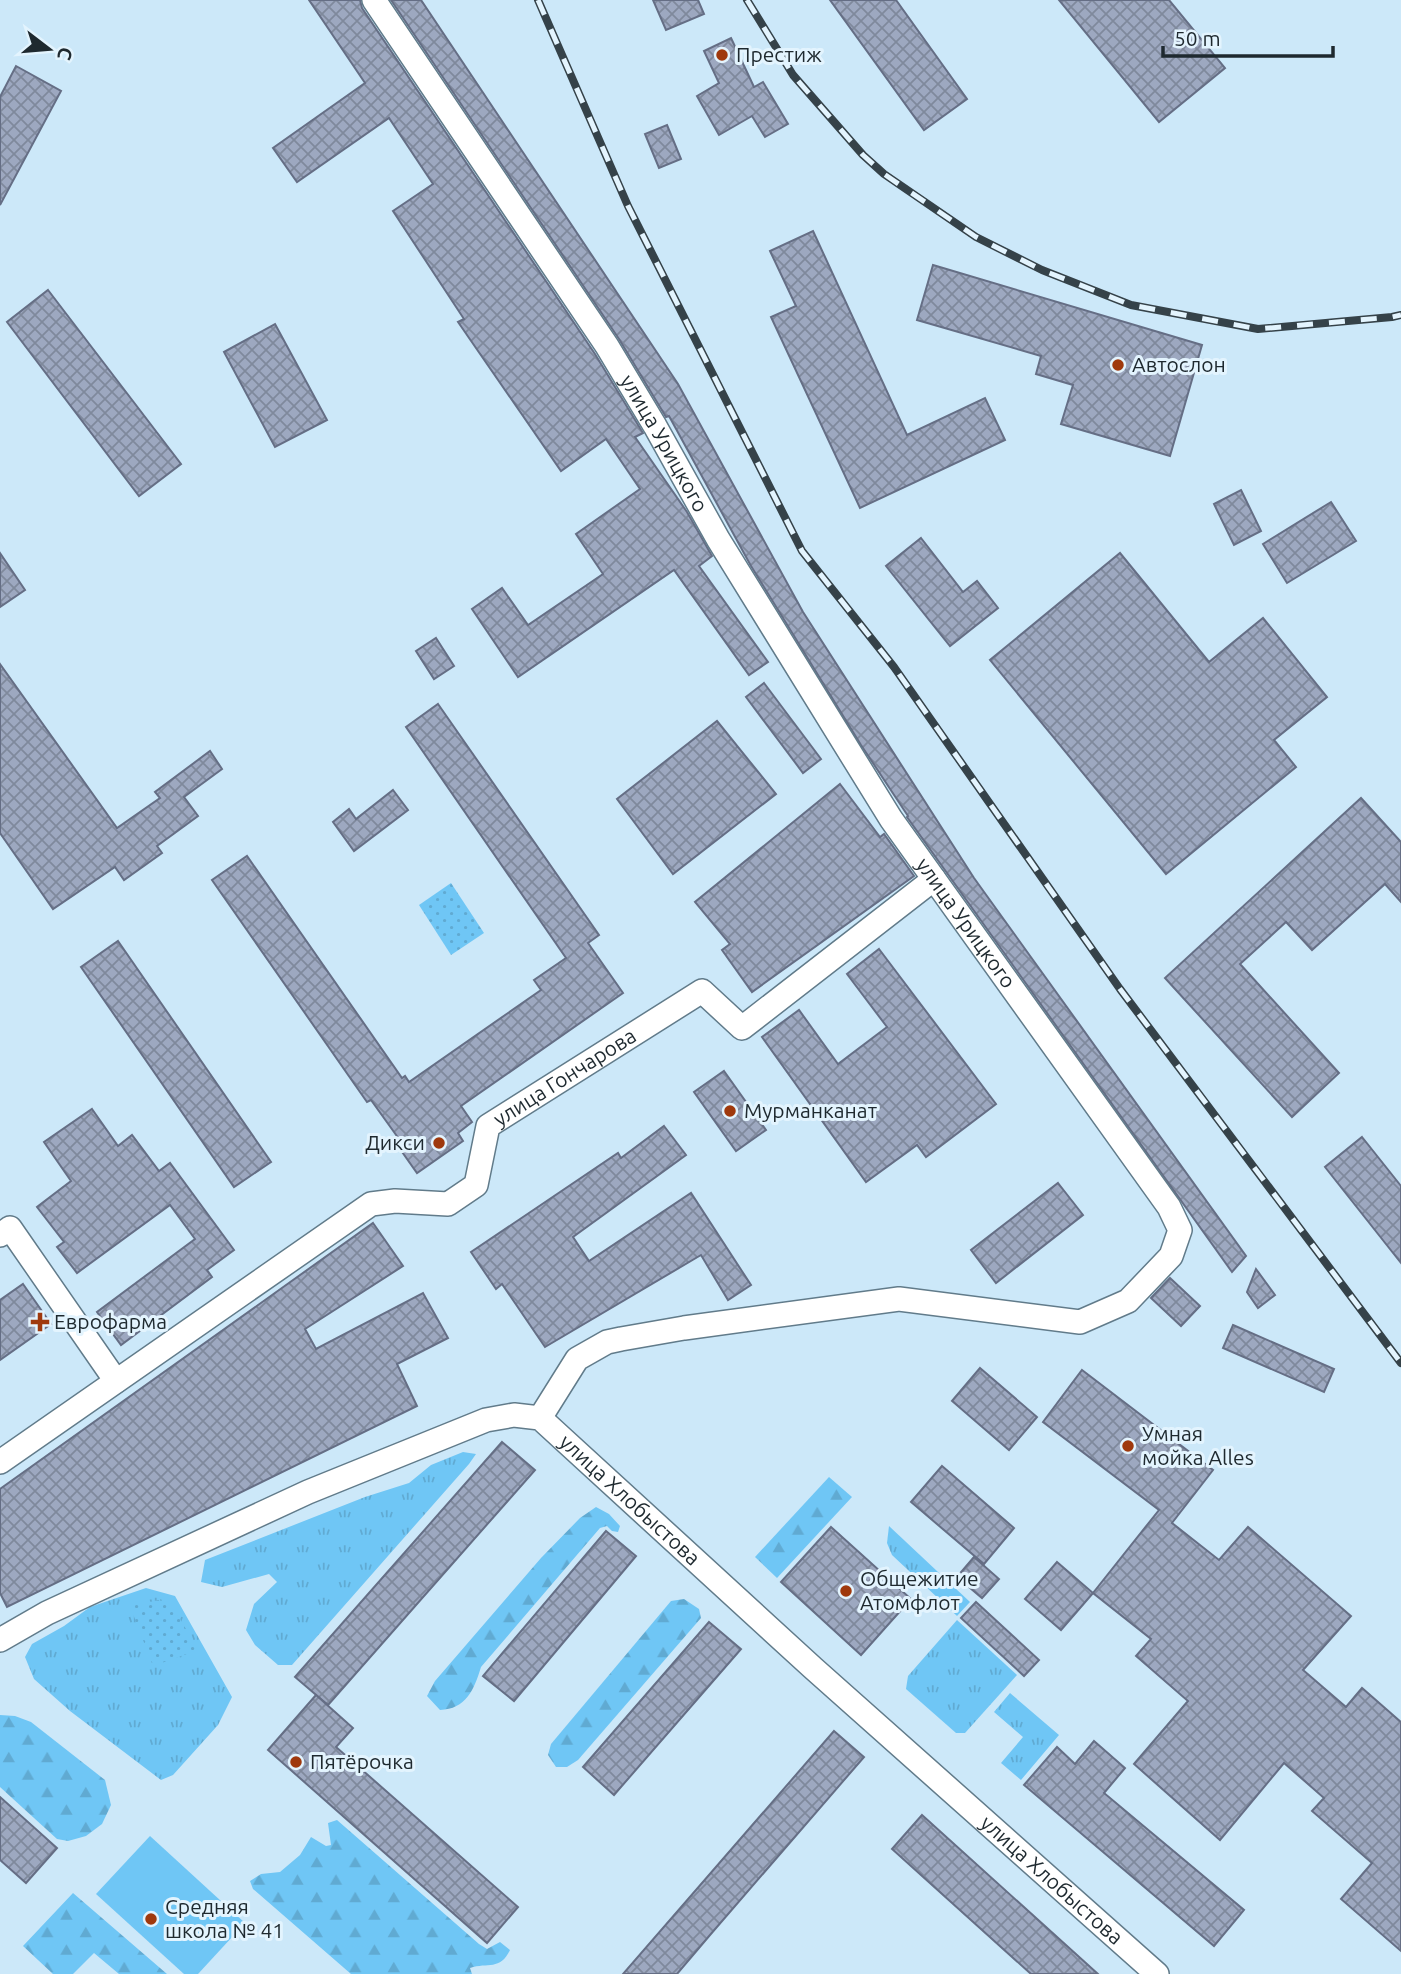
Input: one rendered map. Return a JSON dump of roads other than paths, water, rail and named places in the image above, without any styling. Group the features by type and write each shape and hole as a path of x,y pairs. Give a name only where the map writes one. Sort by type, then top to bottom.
{"street":[{"name":"улица Урицкого","path":"374,0 607,346 725,550 891,819 1170,1207 1180,1230 1171,1256 1128,1301 1080,1322 899,1298 684,1328 607,1342 577,1359 540,1418"},
{"name":"улица Гончарова","path":"0,1462 371,1204 395,1201 448,1204 457,1198 476,1185 488,1126 702,991 742,1028 934,879"},
{"path":"0,1235 10,1228 116,1381"},
{"name":"улица Хлобыстова","path":"0,1640 47,1613 308,1492 486,1420 514,1415 540,1418 813,1668 1157,1974"}],"railway":[{"path":"538,0 628,206 802,551 894,667 1120,989 1401,1363"},
{"path":"747,0 793,75 863,155 884,174 976,237 1042,270 1131,305 1258,329 1401,315"}],"place":[{"name":"Престиж","path":"722,55"},
{"name":"Автослон","path":"1118,365"},
{"name":"Мурманканат","path":"730,1111"},
{"name":"Дикси","path":"439,1143"},
{"name":"Еврофарма","path":"40,1322"},
{"name":"Умная мойка Alles","path":"1128,1446"},
{"name":"Общежитие Атомфлот","path":"846,1591"},
{"name":"Пятёрочка","path":"296,1762"},
{"name":"Средняя школа № 41","path":"151,1919"}]}
